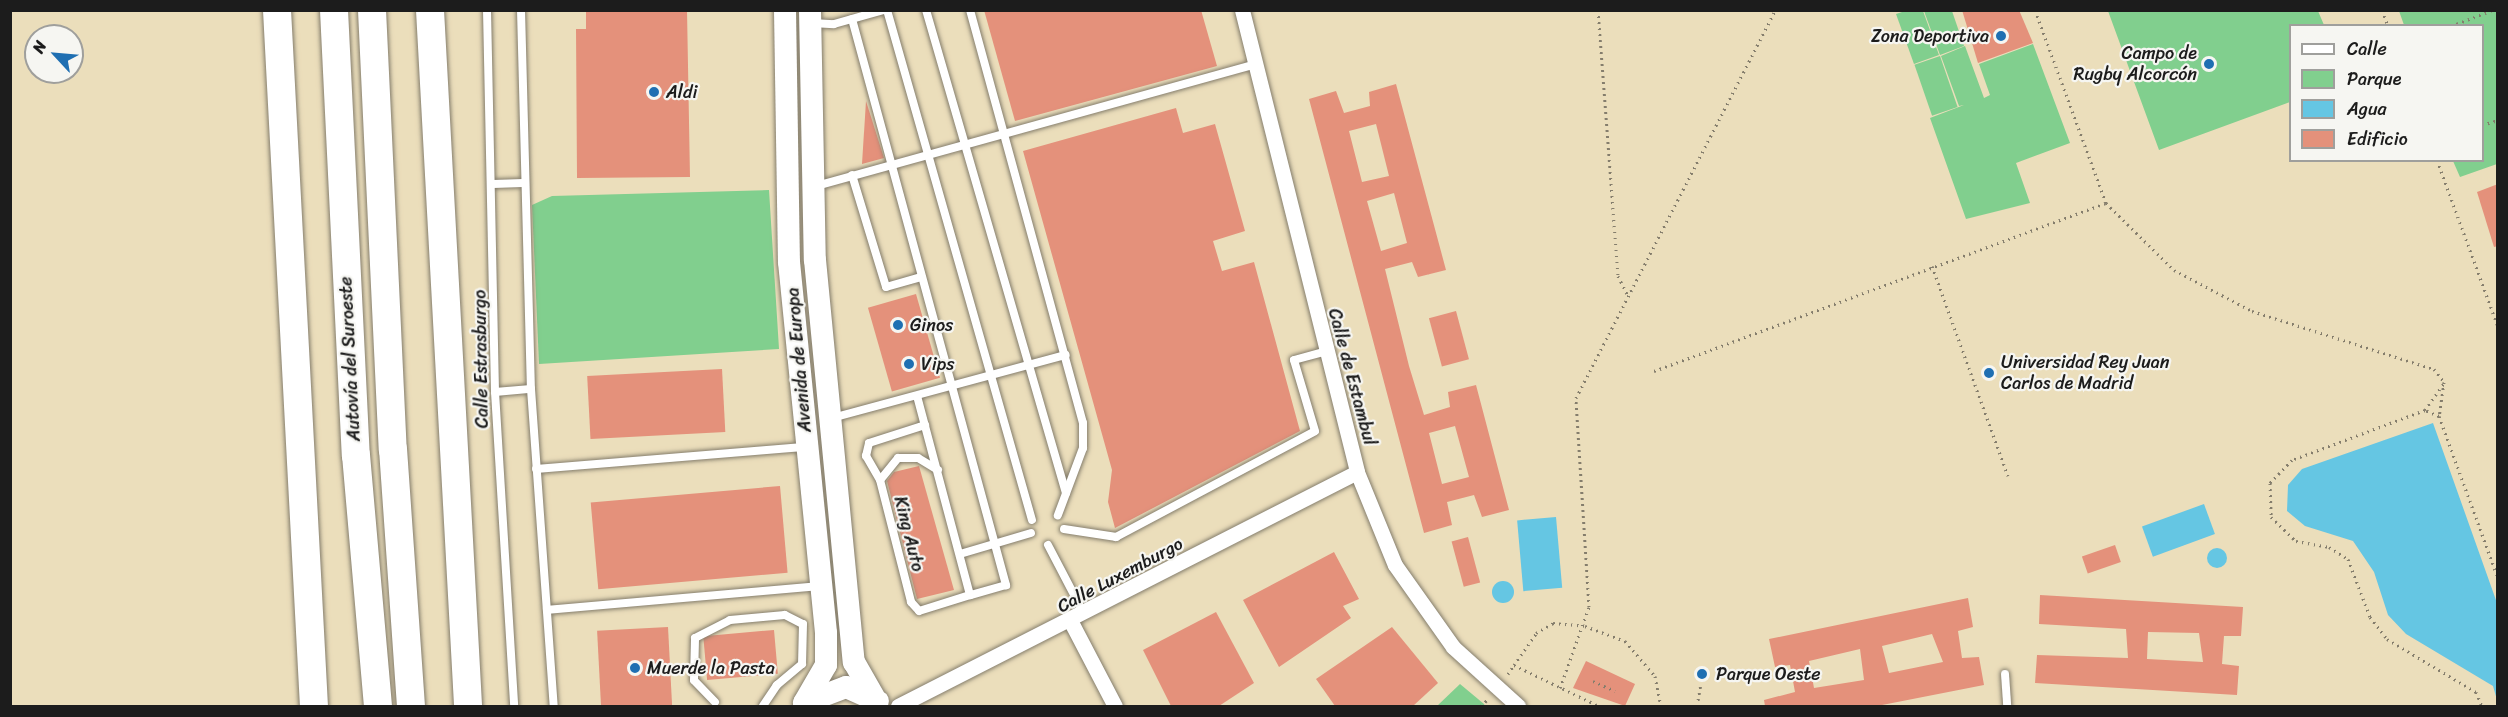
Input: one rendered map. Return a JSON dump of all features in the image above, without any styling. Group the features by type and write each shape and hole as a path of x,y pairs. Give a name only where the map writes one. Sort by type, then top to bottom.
{"highway":[{"path":"277,10 314,706"},
{"name":"Autovía del Suroeste","path":"334,10 356,455 378,706"},
{"name":"Autovía del Suroeste","path":"372,10 391,425 411,706"},
{"path":"430,10 468,706"}],"street":[{"name":"Avenida de Europa","path":"784,10 789,262 826,665 803,705"},
{"name":"Calle de Estambul","path":"1242,10 1257,64 1323,352 1357,472 1395,565 1453,647 1518,706"},
{"name":"Avenida de Europa","path":"810,17 815,260 854,662 878,702"},
{"name":"Calle Luxemburgo","path":"898,706 1078,619 1357,472"},
{"path":"1078,619 1115,706"},
{"path":"803,705 846,687 878,702"}],"lane":[{"name":"Calle Estrasburgo","path":"487,10 493,184 495,392 514,706"},
{"path":"521,10 523,183 531,389 554,706"},
{"path":"810,17 852,19 885,10 988,377 1032,520"},
{"path":"926,10 1026,366 1066,494"},
{"path":"970,10 1083,423 1083,448 1058,515"},
{"path":"852,19 1006,585 970,595 917,396"},
{"path":"814,186 1004,130 1257,64"},
{"path":"852,175 886,287 922,277"},
{"path":"493,184 523,183"},
{"path":"1064,529 1116,537 1315,431 1294,360 1323,352"},
{"path":"831,419 1066,355"},
{"path":"495,392 531,389"},
{"path":"880,480 866,456 868,442 925,424"},
{"path":"536,469 807,447"},
{"name":"King Auto","path":"938,470 918,458 898,458 880,480 911,602 920,610 970,595"},
{"path":"960,554 1031,533"},
{"path":"1048,545 1078,619"},
{"path":"547,610 820,585"},
{"path":"715,702 694,680 695,638 730,620 785,615 803,624 802,664 777,685 763,706"},
{"path":"2005,674 2007,706"}],"path":[{"path":"1598,10 1618,276 1628,296"},
{"path":"1560,688 1585,626 1589,607 1576,398 1775,10"},
{"path":"2036,10 2106,202 2174,270 2214,294 2252,311 2404,356 2434,369 2444,381 2439,416 2498,578"},
{"path":"2456,24 2493,10"},
{"path":"2438,162 2498,327"},
{"path":"1654,371 2106,202"},
{"path":"1932,266 2008,476"},
{"path":"2444,381 2425,410 2292,460 2270,483 2271,517 2296,541 2329,547 2348,559 2370,616 2387,639 2476,692 2482,706"},
{"path":"2425,410 2439,416"},
{"path":"1481,706 1498,689 1536,633 1553,622 1585,626 1625,641 1655,676 1661,706"},
{"path":"1514,664 1599,706"},
{"path":"1593,681 1615,691"},
{"path":"1697,706 1701,684"}],"green space":[{"path":"1905,11 1923,11 1939,55 1914,64 1896,14"},
{"path":"1924,11 1952,11 1964,46 1940,55"},
{"name":"Campo de Rugby Alcorcón","path":"2108,11 2318,11 2324,24 2289,24 2289,102 2159,150"},
{"path":"2399,11 2497,11 2497,164 2460,177 2453,162 2484,162 2484,24 2404,24"},
{"path":"2033,44 2070,143 2016,163 2030,203 1966,219 1930,118 1964,105 1959,106 1941,56 1965,46 1984,98 1990,95 1979,64"},
{"path":"1940,56 1958,107 1932,116 1914,65"},
{"path":"769,190 779,349 539,364 532,205 552,196"},
{"path":"1460,684 1484,704 1485,706 1437,706"}],"water":[{"path":"2433,423 2497,603 2497,700 2493,686 2406,634 2388,615 2374,572 2353,541 2305,526 2287,511 2288,485 2302,469"},
{"path":"2204,504 2215,534 2153,557 2142,527"},
{"path":"1556,517 1562,588 1523,591 1517,520"},
{"path":"2217,548 2224,551 2227,558 2224,565 2217,568 2210,565 2207,558 2210,551"},
{"path":"1503,581 1511,584 1514,592 1511,600 1503,603 1495,600 1492,592 1495,584"}],"building":[{"path":"586,10 687,10 690,177 577,178 576,29 586,29"},
{"path":"984,10 1201,10 1217,66 1015,121"},
{"name":"Zona Deportiva","path":"1962,10 2019,10 2033,43 1978,63"},
{"path":"1396,84 1446,270 1418,277 1412,262 1385,269 1409,366 1424,415 1450,407 1448,392 1476,385 1509,510 1482,517 1474,495 1447,502 1452,525 1424,533 1309,99 1336,91 1344,113 1370,106 1369,92","holes":["1376,124 1389,176 1362,182 1349,131","1394,193 1407,243 1381,251 1367,201","1455,426 1469,477 1442,484 1429,433"]},
{"path":"866,101 884,158 862,164"},
{"path":"1176,108 1183,133 1215,124 1245,231 1213,241 1222,271 1254,262 1300,431 1115,528 1108,502 1112,470 1023,151"},
{"path":"2498,184 2498,246 2494,247 2477,192"},
{"path":"916,294 940,378 892,391 868,308"},
{"path":"1456,311 1469,359 1442,367 1429,318"},
{"path":"722,369 725,432 590,439 587,376"},
{"path":"919,466 954,590 917,599 887,481 894,472"},
{"path":"780,486 788,573 598,589 591,503"},
{"path":"1468,537 1480,582 1464,587 1452,541"},
{"path":"2115,545 2121,562 2088,573 2082,556"},
{"path":"1334,552 1359,599 1343,606 1351,618 1279,667 1243,600"},
{"path":"2040,595 2243,607 2241,636 2224,636 2222,664 2239,666 2237,695 2035,683 2037,655 2128,658 2126,629 2039,624","holes":["2148,632 2199,633 2203,662 2147,659"]},
{"path":"1968,598 1973,627 1958,631 1962,658 1979,657 1984,685 1877,706 1765,706 1764,700 1795,692 1790,665 1775,667 1769,639","holes":["1932,634 1943,662 1889,673 1882,646","1860,649 1864,680 1814,688 1809,661"]},
{"path":"1216,612 1254,683 1219,706 1171,706 1143,650"},
{"name":"Muerde la Pasta","path":"668,627 672,706 601,706 597,631"},
{"path":"1392,627 1438,683 1413,706 1335,706 1316,679"},
{"path":"774,630 778,674 707,680 703,636"},
{"path":"1586,661 1635,684 1625,706 1573,688"}],"place":[{"name":"Zona Deportiva","path":"2001,36"},
{"name":"Campo de Rugby Alcorcón","path":"2209,64"},
{"name":"Aldi","path":"654,92"},
{"name":"Ginos","path":"898,325"},
{"name":"Vips","path":"909,364"},
{"name":"Universidad Rey Juan Carlos de Madrid","path":"1989,373"},
{"name":"Muerde la Pasta","path":"635,668"},
{"name":"Parque Oeste","path":"1702,674"}]}
